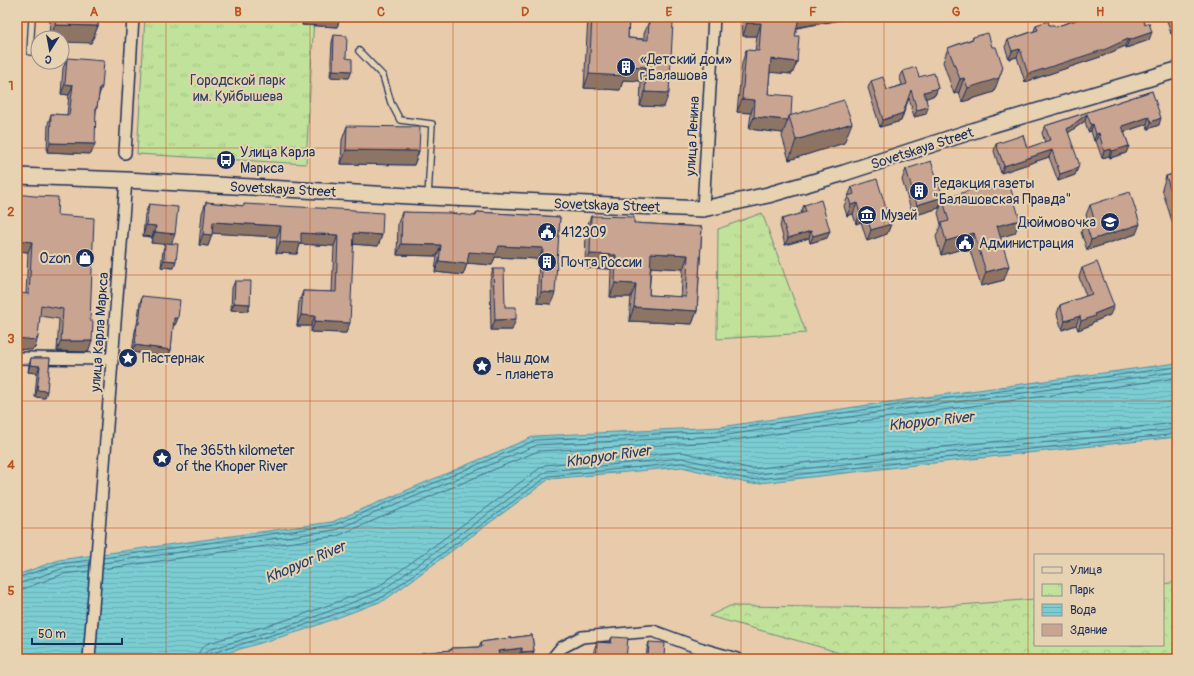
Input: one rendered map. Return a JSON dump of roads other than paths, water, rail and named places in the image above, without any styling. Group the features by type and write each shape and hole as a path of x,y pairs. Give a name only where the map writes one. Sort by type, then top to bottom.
{"street":[{"path":"125,153 133,17"},
{"name":"улица Ленина","path":"703,208 714,17"},
{"name":"Sovetskaya Street","path":"17,176 126,180 428,198 703,208 768,195 844,173 991,125 1177,70"},
{"name":"улица Карла Маркса","path":"89,659 126,180"},
{"path":"17,358 112,359"},
{"path":"552,659 561,648 582,637 654,631 702,654 737,659"}],"lane":[{"path":"31,30 32,17"},
{"path":"359,51 384,76 391,103 400,120 432,124 428,198"}],"water":[{"name":"Khopyor River","path":"1177,363 1177,437 751,484 682,467 549,479 385,600 304,630 207,659 17,659 17,575 59,560 332,522 535,436 720,427 882,403"}],"place":[{"name":"«Детский дом» г.Балашова","path":"626,67"},
{"name":"Улица Карла Маркса","path":"226,160"},
{"name":"Редакция газеты \"Балашовская Правда\"","path":"919,191"},
{"name":"Музей","path":"867,215"},
{"name":"Дюймовочка","path":"1110,222"},
{"name":"412309","path":"547,232"},
{"name":"Администрация","path":"965,243"},
{"name":"Ozon","path":"85,258"},
{"name":"Почта России","path":"547,262"},
{"name":"Пастернак","path":"128,358"},
{"name":"Наш дом - планета","path":"482,366"},
{"name":"The 365th kilometer of the Khoper River","path":"162,458"}],"park label":[{"name":"Городской парк им. Куйбышева","path":"238,88"}]}
